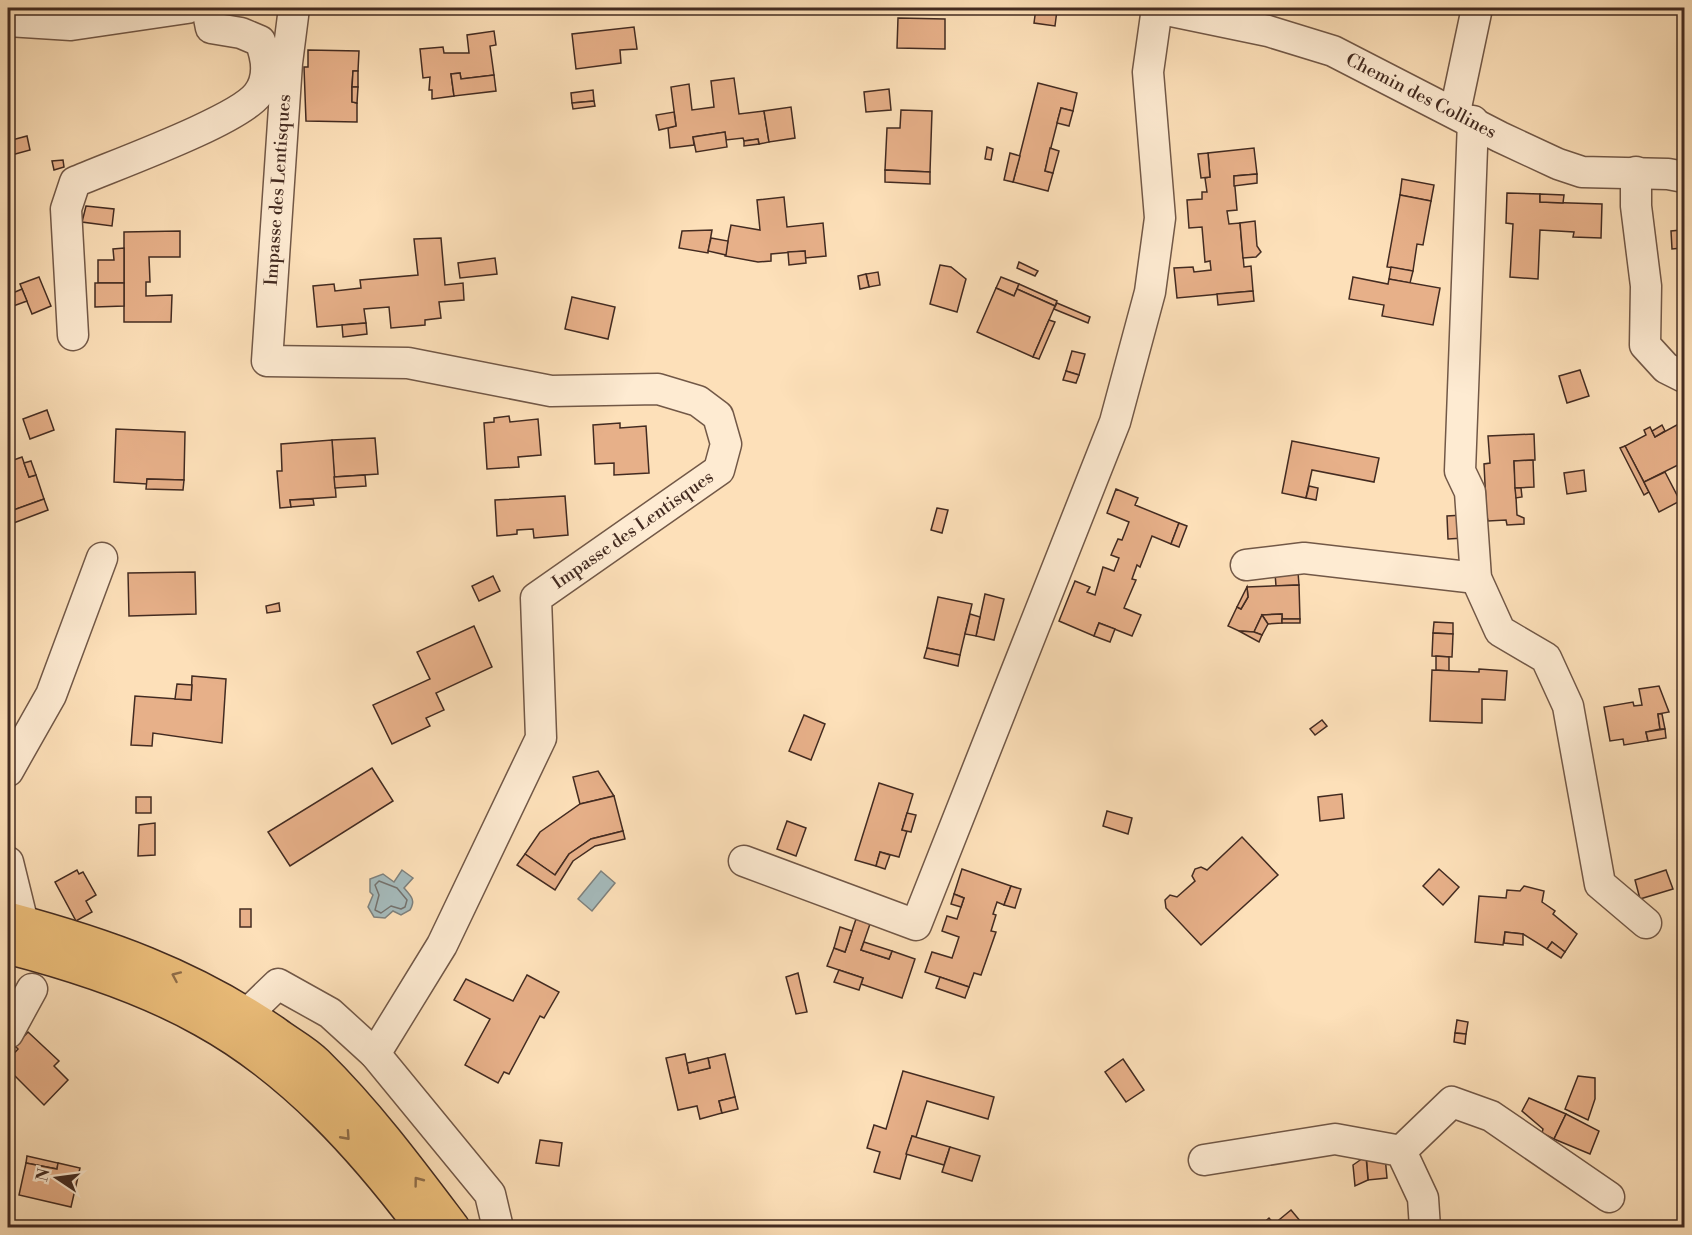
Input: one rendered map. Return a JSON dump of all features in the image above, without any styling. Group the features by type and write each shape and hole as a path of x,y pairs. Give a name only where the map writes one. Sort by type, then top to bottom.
{"main road":[{"path":"11,930 106,977 204,1020 237,1042 312,1099 402,1199 423,1227"},
{"path":"11,930 80,939 159,968 204,988 247,1014 314,1061 393,1148 453,1227"}],"street":[{"path":"8,21 71,25 187,8"},
{"path":"73,335 66,209 75,182 222,120 258,95 266,79 267,58 260,41 241,33 211,28 207,8"},
{"name":"Impasse des Lentisques","path":"294,8 287,63 267,361 408,363 551,391 658,388 698,401 718,416 726,444 719,470 536,598 541,738 442,945 375,1054"},
{"path":"744,861 916,926 1115,422 1147,302 1160,218 1148,72 1157,8"},
{"name":"Chemin des Collines","path":"1157,8 1268,31 1333,51 1558,164 1582,172 1636,172 1684,177"},
{"path":"1477,8 1464,117 1460,471 1470,492 1476,578 1500,631 1545,658 1568,706 1600,884 1646,923"},
{"path":"1636,172 1636,206 1646,286 1646,345 1666,368 1684,377"},
{"path":"8,771 51,695 102,558"},
{"path":"1246,565 1304,558 1476,578"},
{"path":"8,861 11,930"},
{"path":"247,1014 278,984 330,1013 375,1054 490,1194 498,1227"},
{"path":"8,1033 32,989"},
{"path":"145,993 247,1014"},
{"path":"247,1014 256,1036 309,1080 312,1099"},
{"path":"1401,1151 1452,1102 1491,1116 1609,1197"},
{"path":"1204,1160 1335,1139 1401,1151"},
{"path":"1401,1151 1423,1198 1425,1227"}],"water":[{"path":"402,870 413,878 404,888 411,896 412,907 401,915 393,911 385,918 374,917 368,907 373,895 370,892 370,879 383,874 394,882"},
{"path":"601,871 615,883 592,911 578,899"}],"building":[{"path":"1036,8 1057,10 1055,26 1034,23"},
{"path":"898,18 945,19 945,49 897,48"},
{"path":"634,27 637,49 620,50 621,63 576,69 572,34"},
{"path":"494,31 496,45 490,46 494,75 461,79 460,73 451,74 454,96 432,99 432,90 429,90 430,77 423,78 420,49 443,47 444,53 469,53 467,35"},
{"path":"308,50 359,51 358,71 353,71 352,87 352,102 357,103 357,122 306,121 304,67 308,67"},
{"path":"353,71 358,71 358,87 352,87"},
{"path":"460,73 461,79 494,75 496,91 454,96 451,74"},
{"path":"734,78 739,114 764,111 769,142 759,144 758,139 744,141 743,138 726,140 725,132 693,137 694,145 670,148 668,128 676,126 671,87 689,84 692,110 714,107 711,81"},
{"path":"1038,83 1077,93 1073,111 1061,108 1045,171 1053,173 1048,191 1013,182"},
{"path":"352,87 358,87 357,103 352,102"},
{"path":"889,89 891,110 866,112 864,92"},
{"path":"593,90 594,101 572,103 571,93"},
{"path":"594,101 595,106 573,109 572,103"},
{"path":"791,107 795,138 769,142 764,111"},
{"path":"1061,108 1073,111 1069,126 1057,123"},
{"path":"901,110 932,111 930,172 885,170 887,128 900,128"},
{"path":"674,112 676,126 659,130 656,115"},
{"path":"725,132 727,147 696,152 693,137"},
{"path":"27,136 30,150 8,156 8,141"},
{"path":"758,139 759,144 744,146 744,141"},
{"path":"987,147 993,149 991,160 985,159"},
{"path":"1050,148 1059,151 1053,173 1045,171"},
{"path":"1254,148 1257,174 1234,176 1237,210 1227,211 1229,224 1240,223 1244,267 1251,266 1253,291 1177,298 1174,268 1193,267 1194,272 1211,270 1210,261 1205,262 1202,227 1189,228 1187,200 1202,199 1202,192 1207,192 1205,178 1210,177 1208,153"},
{"path":"1010,153 1020,156 1013,182 1004,180"},
{"path":"1208,153 1210,177 1201,178 1198,154"},
{"path":"63,160 64,167 54,170 52,161"},
{"path":"885,170 930,172 930,184 885,182"},
{"path":"1257,174 1257,183 1234,186 1234,176"},
{"path":"1402,179 1434,185 1431,201 1400,195"},
{"path":"1507,193 1540,194 1540,202 1602,204 1601,238 1573,237 1574,232 1540,230 1538,279 1510,277 1513,224 1506,223"},
{"path":"1540,194 1564,195 1563,203 1540,202"},
{"path":"1400,195 1431,201 1423,245 1417,244 1413,271 1387,267"},
{"path":"784,197 787,227 823,223 826,256 805,258 805,251 771,254 771,261 758,262 725,256 731,225 760,230 757,200"},
{"path":"86,206 114,209 112,226 82,222"},
{"path":"1681,218 1684,218 1684,248 1682,248"},
{"path":"1255,221 1257,246 1261,252 1256,257 1243,258 1240,223"},
{"path":"712,230 708,253 679,248 682,231"},
{"path":"1681,230 1682,248 1672,249 1671,231"},
{"path":"180,231 180,257 149,257 150,282 146,282 146,296 172,295 171,322 124,322 124,232"},
{"path":"441,238 445,285 463,283 464,300 439,302 441,318 425,320 425,325 391,328 389,307 364,309 366,323 317,327 313,286 334,284 335,291 361,288 360,280 418,275 414,239"},
{"path":"711,238 728,241 726,255 708,251"},
{"path":"124,248 124,283 98,283 98,260 114,260 113,249"},
{"path":"805,251 806,263 789,265 788,252"},
{"path":"495,258 497,274 460,278 458,263"},
{"path":"1019,262 1038,271 1035,276 1017,268"},
{"path":"940,265 951,267 966,279 957,312 930,304"},
{"path":"1391,267 1413,271 1410,283 1389,279"},
{"path":"878,272 880,285 869,287 866,274"},
{"path":"866,274 869,287 860,289 858,276"},
{"path":"39,277 51,306 32,314 20,284"},
{"path":"1001,277 1019,284 1014,296 996,288"},
{"path":"1353,277 1388,284 1389,279 1440,288 1433,325 1382,316 1384,305 1349,299"},
{"path":"95,283 124,283 124,306 95,307"},
{"path":"1019,284 1057,301 1055,306 1017,289"},
{"path":"996,288 1014,296 1017,289 1055,306 1033,357 977,332"},
{"path":"22,289 27,301 8,308 8,295"},
{"path":"1253,291 1254,301 1218,305 1217,294"},
{"path":"572,297 615,307 608,339 565,329"},
{"path":"1057,303 1090,317 1088,323 1054,309"},
{"path":"1049,320 1055,322 1039,359 1033,357"},
{"path":"366,323 367,334 343,337 342,325"},
{"path":"1072,351 1085,354 1079,375 1066,371"},
{"path":"1580,370 1589,396 1567,403 1559,376"},
{"path":"1066,371 1079,375 1076,383 1063,380"},
{"path":"47,410 54,430 30,439 23,419"},
{"path":"509,416 510,422 538,419 541,455 518,457 519,467 487,469 484,423 494,422 494,418"},
{"path":"1684,421 1684,462 1644,482 1625,446 1646,435 1644,430 1650,427 1655,437"},
{"path":"620,423 620,428 646,426 649,473 614,475 614,463 595,464 593,425"},
{"path":"1662,425 1665,431 1655,437 1652,431"},
{"path":"116,429 185,432 184,480 147,479 147,484 114,482"},
{"path":"1534,434 1535,460 1514,461 1517,515 1524,518 1524,524 1507,525 1506,520 1488,521 1484,504 1486,504 1484,464 1490,463 1488,436"},
{"path":"375,438 378,474 334,477 332,440"},
{"path":"332,440 336,497 290,500 291,507 280,508 277,471 282,471 281,444"},
{"path":"1292,441 1379,458 1374,482 1312,470 1306,498 1282,493"},
{"path":"1625,446 1649,492 1644,495 1620,448"},
{"path":"22,457 29,477 36,475 44,499 8,512 8,462"},
{"path":"1533,460 1534,487 1515,488 1514,461"},
{"path":"31,461 36,475 29,477 24,463"},
{"path":"1584,470 1586,491 1567,494 1564,473"},
{"path":"1665,472 1680,501 1659,512 1644,482"},
{"path":"365,475 366,486 335,488 334,477"},
{"path":"147,479 184,480 183,490 146,489"},
{"path":"1309,486 1318,488 1316,500 1306,498"},
{"path":"1515,488 1521,488 1522,497 1516,498"},
{"path":"1116,489 1138,498 1135,505 1179,523 1171,544 1152,536 1140,567 1137,565 1132,579 1136,580 1124,608 1141,615 1132,636 1099,623 1094,636 1059,621 1075,581 1090,587 1087,592 1095,595 1103,567 1114,571 1119,558 1111,555 1118,539 1122,540 1129,522 1107,513"},
{"path":"565,496 568,535 534,538 533,529 517,530 517,534 497,536 495,500"},
{"path":"44,499 48,510 11,524 8,512"},
{"path":"313,499 314,505 291,507 290,500"},
{"path":"937,508 948,510 942,533 931,530"},
{"path":"1463,515 1464,538 1448,539 1447,516"},
{"path":"1179,523 1187,526 1179,547 1171,544"},
{"path":"195,572 196,614 129,616 128,573"},
{"path":"1298,572 1299,585 1276,586 1275,573"},
{"path":"493,576 500,591 479,601 472,586"},
{"path":"1299,585 1300,619 1282,619 1282,614 1262,615 1254,632 1239,631 1228,626 1237,607 1241,609 1248,597 1247,587"},
{"path":"1247,587 1248,597 1241,609 1237,607"},
{"path":"985,594 1004,599 994,640 976,636"},
{"path":"938,597 972,604 960,655 927,648"},
{"path":"279,603 280,611 267,613 266,606"},
{"path":"970,614 980,617 976,636 965,634"},
{"path":"1282,614 1282,623 1268,624 1262,615"},
{"path":"1262,615 1268,624 1262,635 1254,632"},
{"path":"1282,619 1300,619 1300,623 1282,623"},
{"path":"1434,622 1453,623 1453,634 1433,633"},
{"path":"1099,623 1115,629 1110,642 1094,636"},
{"path":"474,626 492,667 436,693 444,710 426,718 430,726 392,744 373,705 430,679 417,652"},
{"path":"1239,631 1254,632 1262,635 1259,642"},
{"path":"1433,633 1453,634 1452,657 1432,656"},
{"path":"927,648 960,655 958,666 924,658"},
{"path":"1436,656 1449,657 1449,671 1436,670"},
{"path":"1479,669 1507,671 1505,700 1482,699 1482,723 1430,721 1432,670 1479,672"},
{"path":"192,676 226,679 222,743 153,733 152,746 131,745 135,696 191,700"},
{"path":"177,684 192,685 191,700 175,699"},
{"path":"1659,686 1669,712 1658,714 1660,729 1646,732 1648,741 1624,745 1623,739 1610,741 1604,707 1633,702 1634,706 1642,705 1639,689"},
{"path":"1658,714 1662,714 1665,729 1660,729"},
{"path":"804,715 825,724 811,760 789,751"},
{"path":"1322,720 1327,726 1315,735 1310,729"},
{"path":"1665,729 1666,738 1648,741 1646,732"},
{"path":"372,768 393,801 290,866 268,832"},
{"path":"598,771 614,796 580,804 573,777"},
{"path":"879,783 913,794 902,830 907,831 899,857 880,852 876,866 855,860"},
{"path":"1342,794 1344,818 1320,821 1318,797"},
{"path":"614,796 623,831 591,839 569,854 555,875 525,854 540,832 580,804"},
{"path":"136,797 151,797 151,813 136,813"},
{"path":"1107,811 1132,818 1128,834 1103,826"},
{"path":"907,813 916,815 911,832 902,830"},
{"path":"787,821 806,828 796,856 777,849"},
{"path":"155,823 155,855 138,856 139,825"},
{"path":"623,831 625,839 595,846 573,861 555,890 517,865 525,854 555,875 569,854 591,839"},
{"path":"1242,837 1278,875 1201,945 1166,908 1165,900 1170,895 1177,897 1195,881 1192,876 1195,869 1201,867 1207,870"},
{"path":"880,852 890,855 885,869 876,866"},
{"path":"962,869 1011,886 1004,905 997,902 991,931 996,932 981,975 974,973 969,987 925,972 932,952 952,958 959,937 942,931 947,916 957,919 964,898 954,894"},
{"path":"1439,869 1459,887 1443,905 1423,886"},
{"path":"77,870 79,874 83,872 96,895 86,901 92,912 76,921 55,882"},
{"path":"1666,870 1673,889 1640,899 1635,880"},
{"path":"1011,886 1021,889 1015,908 1004,905"},
{"path":"1524,886 1544,891 1542,902 1555,911 1553,914 1577,934 1565,952 1552,942 1547,949 1523,934 1505,932 1503,945 1475,942 1479,896 1506,898 1507,890 1520,891"},
{"path":"954,894 964,898 961,907 951,904"},
{"path":"240,909 251,909 251,927 240,927"},
{"path":"856,919 870,924 861,950 889,959 892,951 915,959 902,998 861,984 863,978 827,966 834,948 845,952"},
{"path":"840,927 852,931 845,952 834,948"},
{"path":"1505,932 1523,934 1523,945 1504,943"},
{"path":"864,942 892,951 889,959 861,950"},
{"path":"1552,942 1565,952 1561,958 1547,949"},
{"path":"839,970 863,978 859,990 834,982"},
{"path":"798,973 807,1012 796,1014 786,977"},
{"path":"527,975 559,992 544,1018 540,1016 509,1074 504,1072 498,1083 465,1065 490,1019 454,1000 466,979 513,1001"},
{"path":"940,977 969,987 965,998 936,988"},
{"path":"1457,1020 1468,1022 1466,1034 1455,1033"},
{"path":"28,1032 59,1061 54,1066 68,1080 44,1105 8,1069 8,1060 18,1049 15,1046"},
{"path":"1455,1033 1466,1034 1465,1044 1454,1042"},
{"path":"685,1054 689,1073 710,1068 708,1058 725,1054 735,1097 719,1101 722,1113 700,1119 697,1106 678,1110 666,1058"},
{"path":"708,1058 710,1068 689,1073 687,1063"},
{"path":"1123,1059 1144,1090 1126,1102 1105,1072"},
{"path":"903,1071 994,1097 988,1119 927,1101 916,1137 912,1136 900,1179 874,1172 880,1152 867,1148 874,1125 886,1129"},
{"path":"1578,1076 1595,1078 1595,1099 1588,1120 1565,1109"},
{"path":"735,1097 738,1109 722,1113 719,1101"},
{"path":"1529,1098 1566,1114 1554,1139 1542,1133 1543,1129 1522,1111"},
{"path":"1566,1114 1599,1131 1590,1154 1554,1139"},
{"path":"912,1136 950,1147 944,1165 906,1154"},
{"path":"540,1140 562,1143 559,1166 536,1163"},
{"path":"950,1147 980,1156 972,1181 942,1172"},
{"path":"1366,1154 1385,1156 1387,1178 1368,1180"},
{"path":"27,1156 58,1163 57,1169 26,1163"},
{"path":"1366,1156 1368,1180 1355,1186 1353,1165"},
{"path":"26,1163 57,1169 58,1163 80,1168 71,1207 19,1195"},
{"path":"1291,1210 1306,1228 1258,1228 1269,1218 1274,1224"}]}
